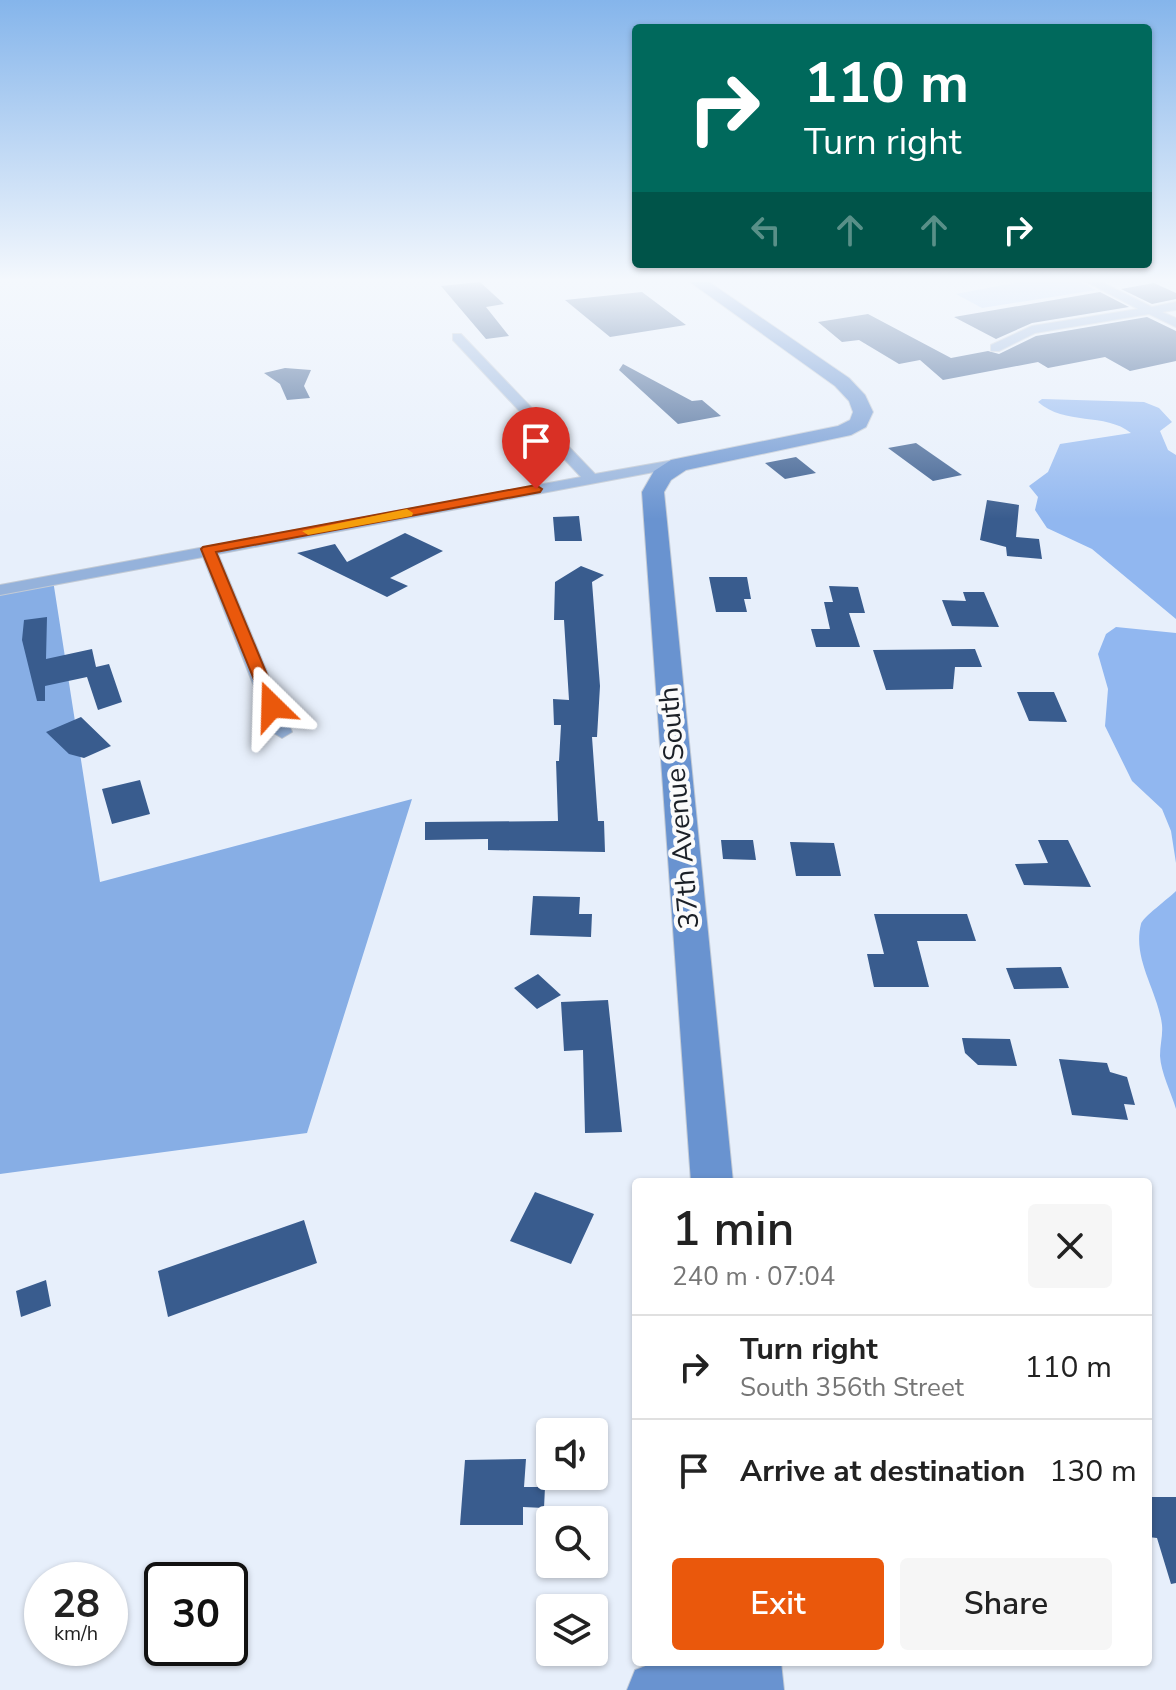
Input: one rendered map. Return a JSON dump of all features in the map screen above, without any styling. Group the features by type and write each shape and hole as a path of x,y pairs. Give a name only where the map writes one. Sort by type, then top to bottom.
{"street":[{"path":"480,361 591,479"},
{"name":"37th Avenue South","path":"712,1178 652,502 655,485 662,476 697,460 844,431 863,418 861,405 842,382 812,361"},
{"path":"0,590 697,460"},
{"path":"208,549 282,732"},
{"path":"655,1690 721,1666"},
{"path":"754,1666 756,1690"}],"shaded area":[{"path":"1042,399 1144,402 1159,408 1172,422 1160,431 1168,450 1176,455 1176,619 1092,549 1047,528 1035,510 1038,497 1029,486 1048,472 1060,444 1131,433 1109,423 1060,414 1038,402"},
{"path":"53,580 100,882 412,799 307,1133 0,1174 0,590"},
{"path":"1116,627 1176,633 1176,863 1171,831 1162,809 1132,781 1105,726 1108,689 1098,654 1106,634"},
{"path":"1176,891 1176,1109 1164,1076 1160,1052 1160,1012 1143,962 1139,937 1143,921"}],"building":[{"path":"921,361 1085,361 1048,368 1038,362 943,380"},
{"path":"1112,361 1176,361 1176,361 1130,371"},
{"path":"623,364 692,401 702,400 721,416 678,424 619,370"},
{"path":"285,368 311,370 304,386 310,398 287,400 280,384 264,373"},
{"path":"916,443 962,475 933,481 888,448"},
{"path":"796,457 816,473 785,479 765,463"},
{"path":"987,500 1019,505 1016,537 1039,539 1042,559 1007,556 1006,547 980,540"},
{"path":"579,516 582,541 555,541 553,517"},
{"path":"405,533 443,551 390,578 408,586 387,597 297,553 335,544 347,562"},
{"path":"581,566 604,575 592,582 600,686 597,737 592,737 598,821 604,821 605,852 488,850 488,839 425,840 425,822 558,821 556,761 559,761 561,725 554,725 553,699 569,700 564,620 554,620 555,582"},
{"path":"709,577 747,577 751,599 744,599 747,612 716,612"},
{"path":"829,586 858,587 865,613 849,613 860,647 816,647 811,629 830,629 824,602 833,602"},
{"path":"963,592 984,592 999,627 952,626 942,600 966,601"},
{"path":"47,617 46,659 92,649 96,667 109,664 122,702 98,710 87,677 45,686 45,701 37,701 22,640 24,620"},
{"path":"975,649 982,667 955,667 953,689 886,690 873,650"},
{"path":"1017,692 1054,692 1067,722 1029,721"},
{"path":"81,717 111,746 84,758 69,754 46,732"},
{"path":"140,780 150,814 112,824 102,789"},
{"path":"721,840 753,840 756,860 723,859"},
{"path":"1038,840 1068,840 1091,887 1024,885 1015,864 1048,863"},
{"path":"790,842 834,843 841,876 796,876"},
{"path":"533,896 580,897 579,914 592,914 591,937 530,935"},
{"path":"874,914 967,914 976,941 917,941 929,987 874,987 867,954 884,954"},
{"path":"1061,967 1069,988 1014,989 1006,968"},
{"path":"538,974 561,995 537,1009 514,988"},
{"path":"608,1000 622,1132 585,1133 583,1050 564,1051 561,1002"},
{"path":"962,1038 1010,1039 1017,1066 978,1065 965,1053"},
{"path":"1059,1059 1107,1063 1110,1072 1127,1077 1135,1105 1124,1104 1128,1120 1072,1115"},
{"path":"535,1192 594,1214 571,1264 510,1241"},
{"path":"304,1220 317,1263 168,1317 158,1271"},
{"path":"46,1280 51,1306 21,1317 16,1291"},
{"path":"526,1459 524,1487 545,1490 544,1506 523,1507 523,1525 460,1525 465,1460"},
{"path":"1152,1497 1176,1497 1176,1583 1171,1584 1157,1538 1152,1537"}],"slow traffic":[{"path":"308,531 407,513"}],"route":[{"path":"272,706 208,549 536,489"}]}
